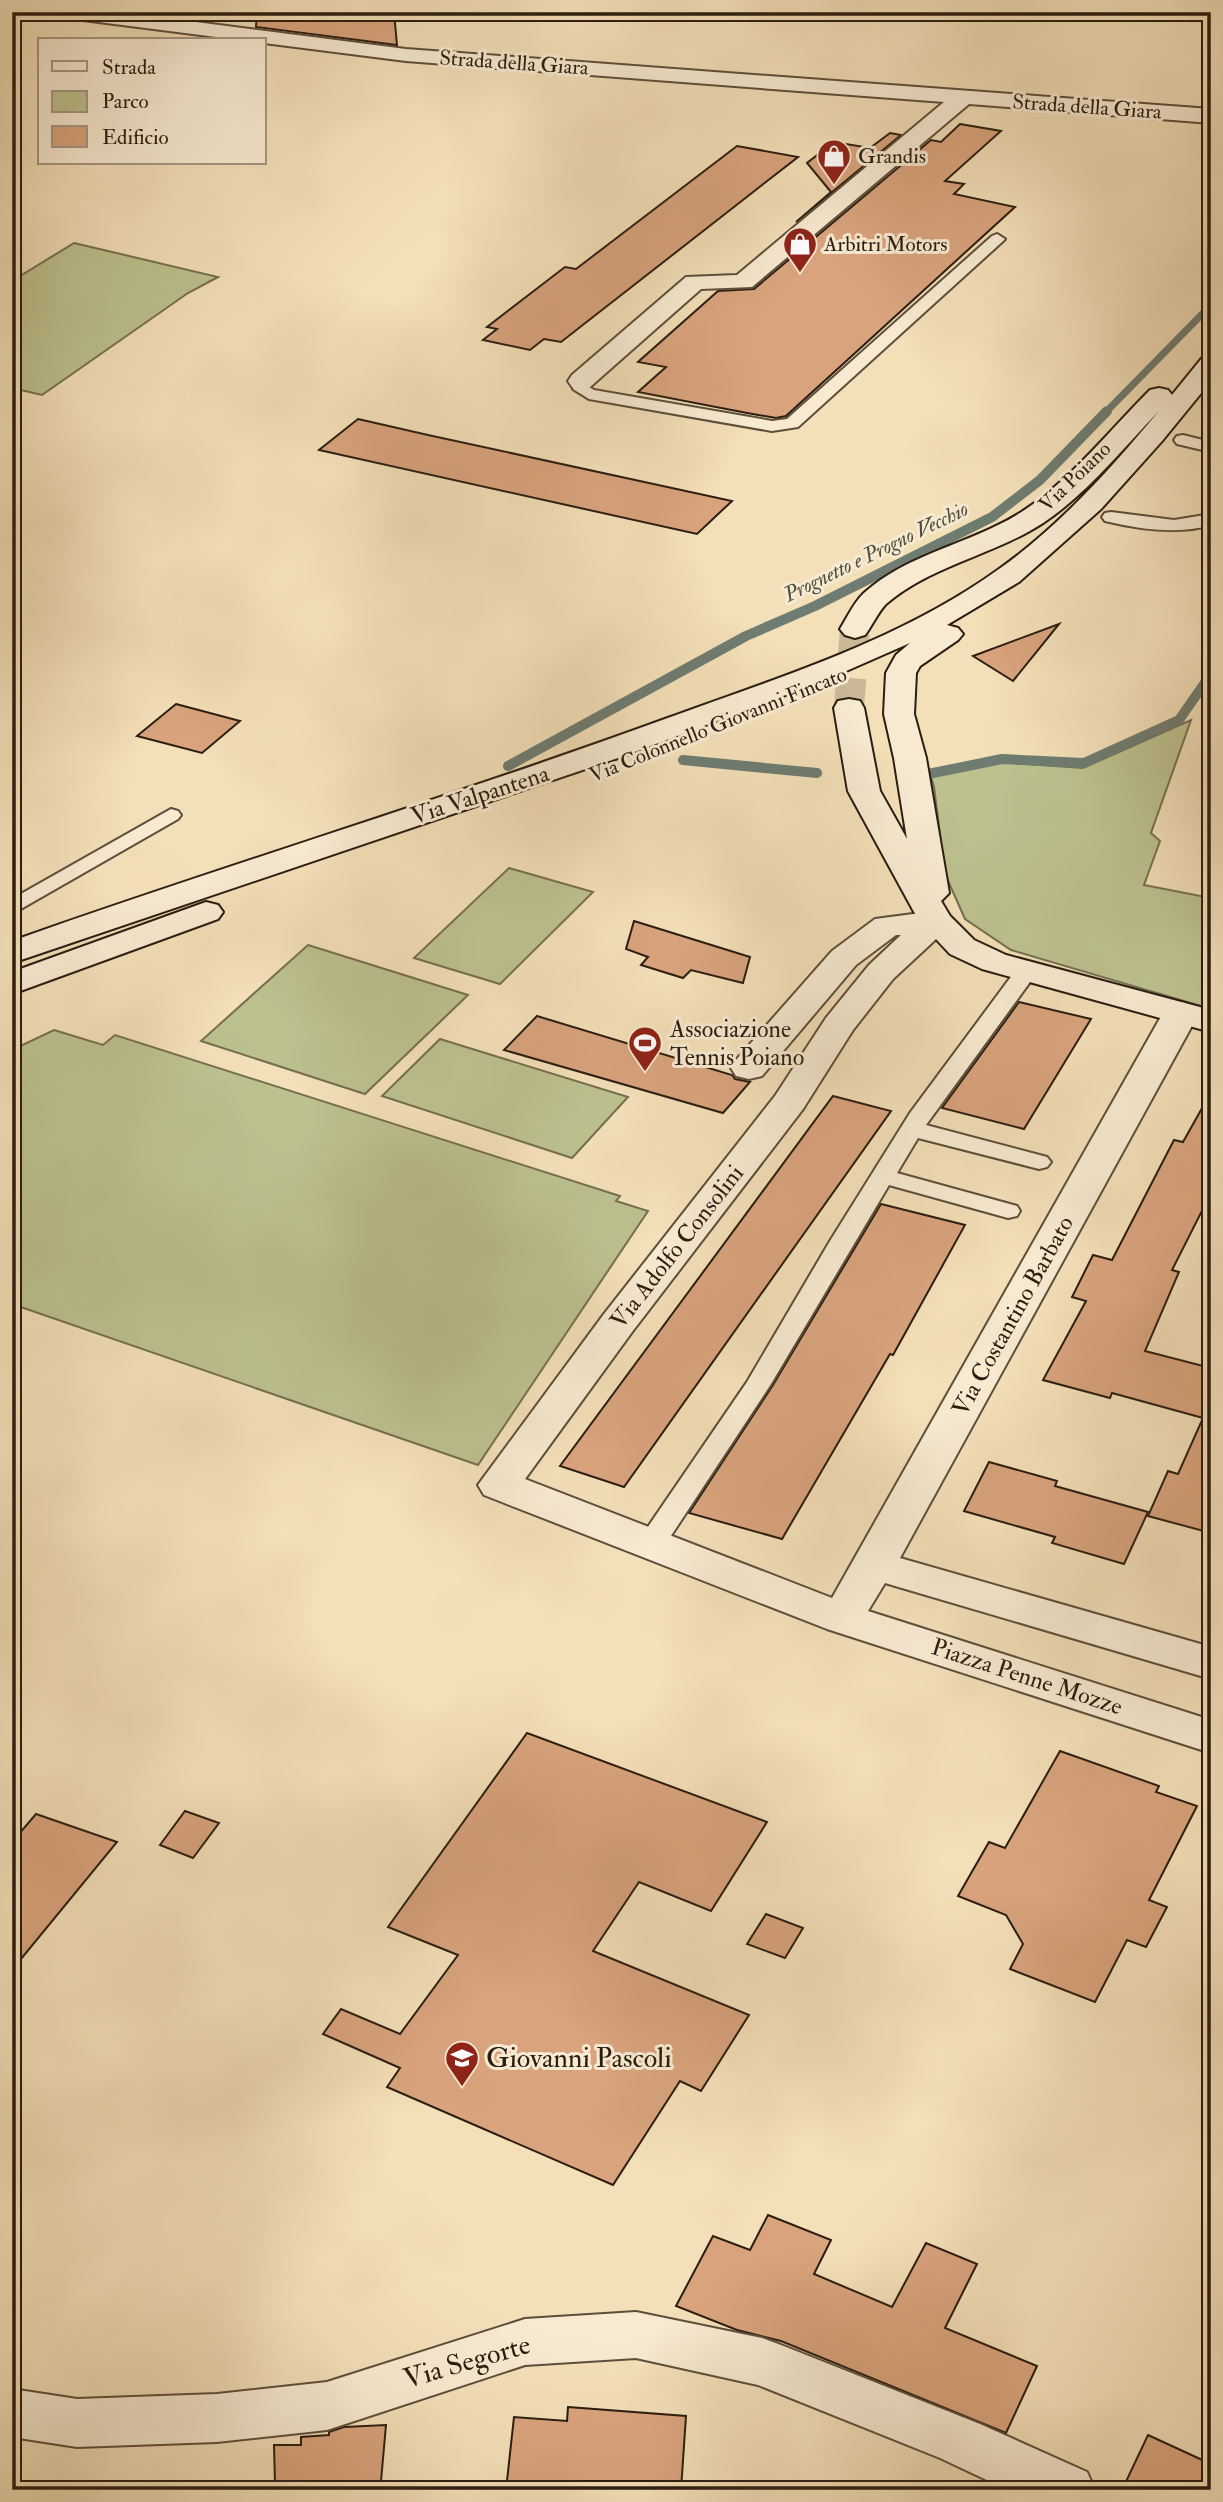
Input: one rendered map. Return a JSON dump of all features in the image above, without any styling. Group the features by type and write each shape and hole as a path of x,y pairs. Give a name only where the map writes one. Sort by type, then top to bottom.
{"street":[{"name":"Strada della Giara","path":"67,12 406,55 1211,116"},
{"path":"581,381 695,282 743,282 963,98"},
{"name":"Via Poiano","path":"855,629 873,600 898,582 929,565 1015,528 1047,506 1211,346"},
{"name":"Via Colonnello Giovanni Fincato","path":"12,984 156,929 500,811 874,664 964,617 1040,560 1152,440 1211,363"},
{"path":"1174,450 1211,405"},
{"name":"Via Colonnello Giovanni Fincato","path":"1040,560 1065,556 1139,491"},
{"path":"936,921 910,758 899,714 901,673 907,661 919,651 1017,597 1040,560"},
{"name":"Via Valpantena","path":"12,953 145,904 576,764 826,670 945,614 1009,575 1040,560"},
{"path":"849,708 864,791 936,921 962,947 994,962 1196,1017"},
{"path":"749,1068 844,958 887,926 936,921"},
{"name":"Via Adolfo Consolini","path":"842,1618 499,1485 618,1323 790,1101 838,1025 881,972 936,921"},
{"name":"Via Costantino Barbato","path":"842,1618 1196,1017"},
{"path":"874,1565 1211,1663"},
{"name":"Piazza Penne Mozze","path":"842,1618 1211,1737"},
{"name":"Via Segorte","path":"12,2413 78,2423 217,2418 327,2406 525,2342 636,2335 762,2362 960,2441 1067,2490"}],"lane":[{"path":"581,381 580,389 589,394 772,426 792,423 997,239"},
{"path":"1174,450 1211,447"},
{"path":"1111,517 1175,526 1195,525 1211,519"},
{"path":"12,908 171,815"},
{"path":"651,1544 758,1384 912,1129 1027,971"},
{"path":"912,1129 1039,1162"},
{"path":"882,1177 1009,1211"}],"green space":[{"path":"74,243 218,277 188,293 42,395 12,388 12,281"},
{"path":"1191,720 1151,833 1160,841 1144,885 1211,898 1211,1009 1011,950 965,919 945,874 931,777 999,762 1083,768"},
{"path":"509,868 593,892 500,984 414,958"},
{"path":"308,945 468,995 365,1094 201,1041"},
{"path":"54,1030 103,1045 115,1035 620,1196 616,1201 648,1211 478,1465 12,1304 12,1050"},
{"path":"440,1039 628,1097 572,1158 382,1096"}],"building":[{"path":"257,12 394,12 397,45 256,27"},
{"path":"960,124 1001,131 945,181 964,184 954,194 1015,207 786,416 776,418 638,392 666,367 638,362 718,291 754,289 931,140 941,142"},
{"path":"890,133 901,135 796,222 831,192 807,163 834,142 870,148"},
{"path":"737,146 798,157 561,342 544,339 530,350 483,340 497,329 487,327 565,267 576,269"},
{"path":"358,419 732,501 697,534 319,450"},
{"path":"1059,624 1013,681 973,656"},
{"path":"176,704 240,721 202,753 137,736"},
{"path":"634,921 750,957 743,983 691,970 683,978 641,965 648,957 626,949"},
{"path":"1019,1002 1091,1019 1024,1129 942,1108"},
{"path":"537,1016 750,1082 723,1113 504,1050"},
{"path":"1211,1092 1211,1193 1172,1270 1179,1272 1145,1351 1211,1368 1211,1533 1148,1516 1168,1471 1178,1474 1203,1418 1112,1393 1110,1398 1043,1380 1086,1301 1072,1297 1093,1255 1112,1260 1174,1140 1183,1142"},
{"path":"833,1096 891,1111 624,1487 560,1466"},
{"path":"881,1204 965,1225 893,1355 890,1354 782,1539 689,1513 773,1385"},
{"path":"989,1462 1057,1481 1055,1486 1148,1512 1124,1564 1052,1543 1055,1537 964,1511"},
{"path":"527,1733 767,1822 711,1911 639,1882 593,1951 749,2015 701,2091 680,2081 613,2185 387,2087 400,2068 323,2034 341,2009 400,2034 458,1955 388,1927"},
{"path":"1060,1751 1159,1786 1156,1792 1197,1806 1149,1900 1167,1907 1146,1947 1127,1940 1095,2002 1010,1969 1023,1944 1006,1915 958,1896 989,1842 1005,1848"},
{"path":"185,1811 219,1823 193,1858 160,1845"},
{"path":"36,1814 117,1842 12,1970 12,1842"},
{"path":"766,1914 803,1928 785,1958 747,1944"},
{"path":"768,2215 831,2240 814,2274 892,2307 926,2243 977,2264 945,2328 1037,2366 1006,2433 781,2341 737,2330 676,2306 713,2236 750,2250"},
{"path":"568,2407 686,2416 681,2490 506,2490 514,2417 567,2421"},
{"path":"386,2425 381,2481 275,2484 274,2445 301,2445 301,2437 329,2435 329,2432 344,2427"},
{"path":"1148,2435 1211,2464 1211,2490 1122,2490"}],"waterway":[{"name":"Prognetto e Progno Vecchio","path":"1105,413 1211,305"},
{"name":"Prognetto e Progno Vecchio","path":"508,766 746,636 815,606 992,517 1040,480 1107,411"},
{"name":"Prognetto e Progno Vecchio","path":"918,776 1002,759 1084,763 1179,720 1211,674"},
{"name":"Prognetto e Progno Vecchio","path":"683,760 817,773"}],"tunnel":[{"path":"849,708 855,629"}],"place":[{"name":"Grandis","path":"834,186"},
{"name":"Arbitri Motors","path":"800,274"},
{"name":"Associazione Tennis Poiano","path":"645,1073"},
{"name":"Giovanni Pascoli","path":"462,2088"}]}
